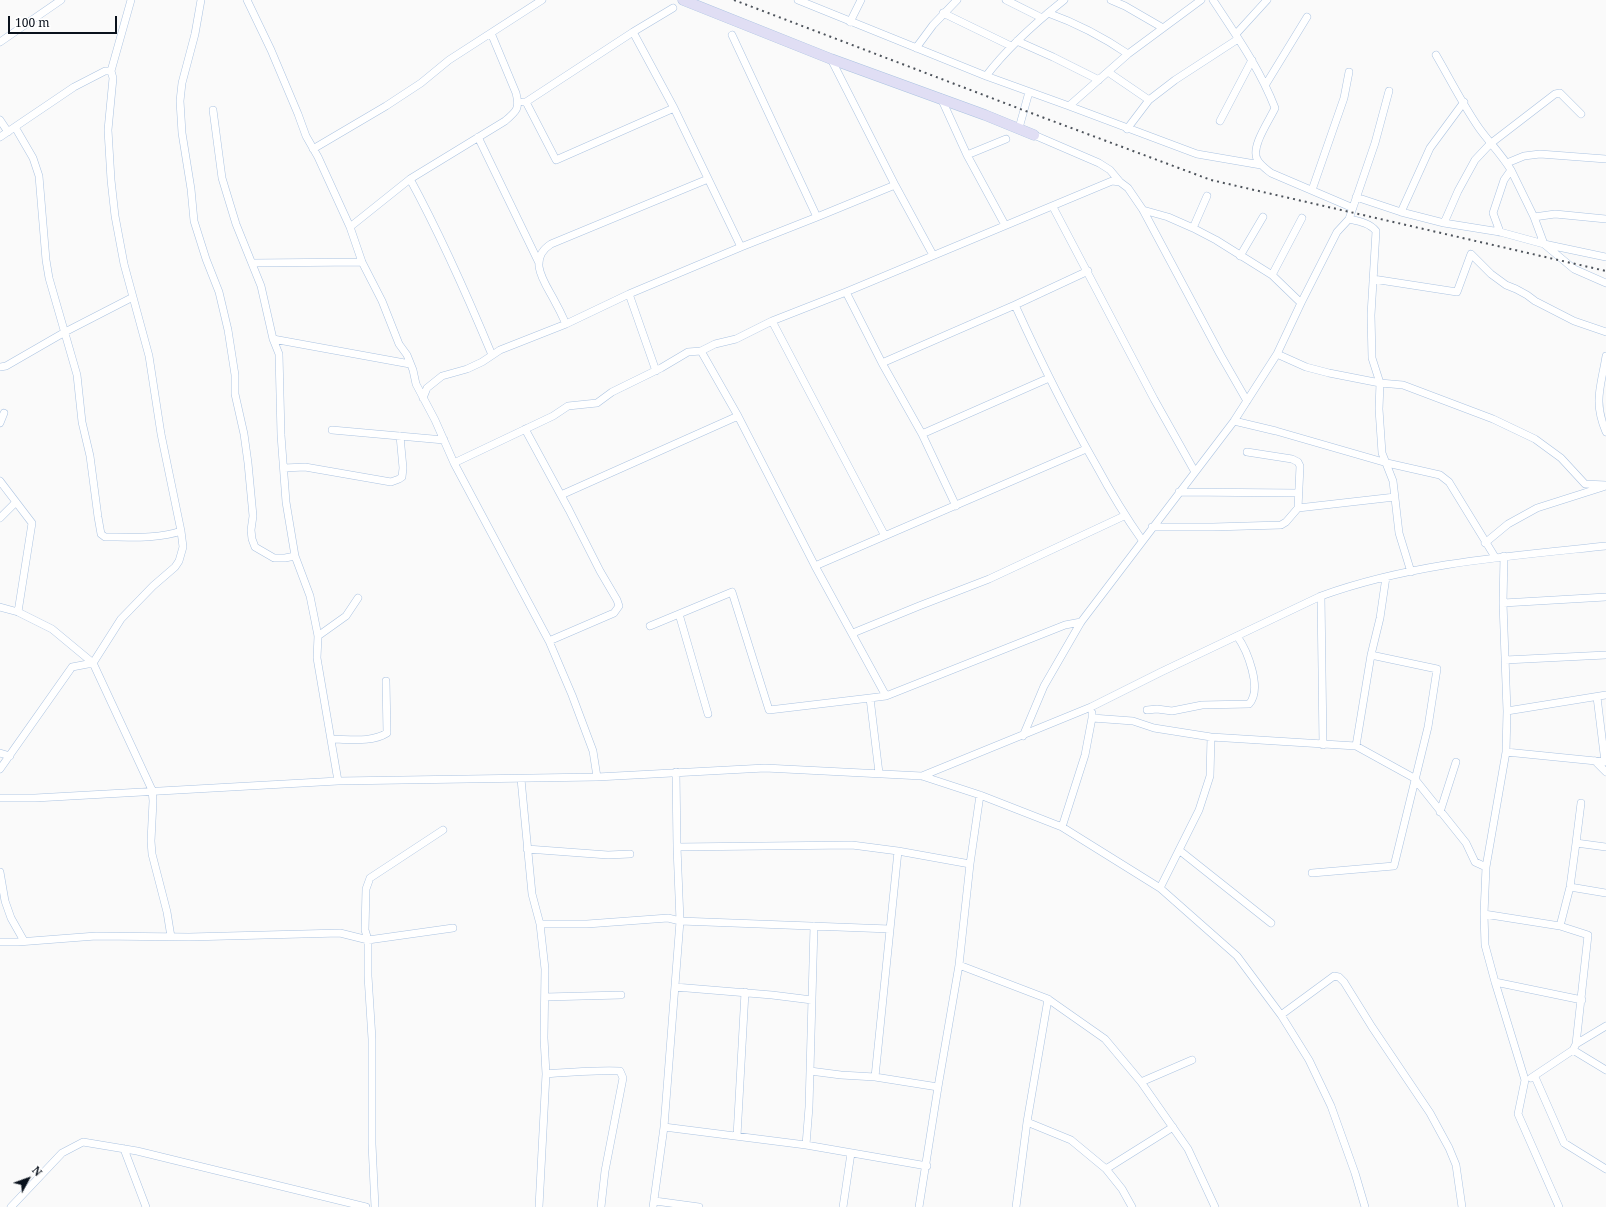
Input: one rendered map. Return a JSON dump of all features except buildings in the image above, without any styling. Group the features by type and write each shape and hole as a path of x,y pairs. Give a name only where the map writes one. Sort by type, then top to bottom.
{"main road":[{"path":"688,1 831,59 941,98 1034,135"}],"street":[{"path":"0,42 61,0"},
{"path":"0,769 72,667 93,664 121,619 175,567 179,561 183,547 182,531 161,434 149,356 118,237 111,180 108,130 114,78 111,71 131,0"},
{"path":"201,0 195,34 182,83 180,101 182,133 191,189 194,221 203,252 219,292 228,330 235,375 235,394 244,434 248,463 253,516 251,530 252,540 255,546 274,558 295,556"},
{"path":"247,0 271,50 306,136 350,227 362,262 382,301 399,344 407,355 422,398 454,463 549,641 572,695 593,751 598,777"},
{"path":"313,148 386,106 421,83 449,60 542,0"},
{"path":"798,0 986,76 1197,154 1261,165"},
{"path":"850,22 861,0"},
{"path":"916,48 943,13 957,0"},
{"path":"1006,0 1045,15 1062,18 1099,36 1128,54"},
{"path":"986,76 1014,44 1045,15 1064,0"},
{"path":"1111,0 1125,6 1164,28"},
{"path":"1214,0 1266,84 1275,108 1256,149 1257,158 1261,165 1271,173 1353,208"},
{"path":"1127,129 1150,100 1175,80 1237,36 1267,0"},
{"path":"1068,106 1128,54 1164,28 1196,1"},
{"path":"518,102 526,102 633,32 673,8"},
{"path":"943,13 1014,44 1054,57 1098,80"},
{"path":"1266,84 1307,17"},
{"path":"633,32 674,108 741,247"},
{"path":"350,227 410,179 505,121 517,109 518,102 516,93 491,34"},
{"path":"732,34 817,217"},
{"path":"1436,55 1490,144 1507,163 1534,217 1544,244 1574,269 1606,283"},
{"path":"831,59 895,185 933,255"},
{"path":"1220,122 1252,60"},
{"path":"0,137 74,87 105,71 111,71"},
{"path":"1108,72 1150,100"},
{"path":"1312,190 1342,105 1349,72"},
{"path":"1023,736 1044,686 1081,622 1234,421 1277,354 1337,232 1349,219 1375,143 1389,91"},
{"path":"1019,128 1029,92"},
{"path":"1444,223 1458,191 1475,160 1490,144 1555,94 1560,93 1581,114"},
{"path":"941,98 967,155 1005,225"},
{"path":"526,102 556,160 674,108"},
{"path":"1401,212 1430,148 1464,102"},
{"path":"212,110 222,178 236,224 261,286 273,339 278,354 280,367 279,397 286,502 295,556 310,596 318,636 318,658 338,781"},
{"path":"0,120 8,132"},
{"path":"15,127 33,158 39,176 46,260 49,278 77,375 82,422 90,456 101,534 105,537 155,536 172,535 182,531"},
{"path":"1034,135 1099,163 1110,170 1120,182 1128,188 1143,210 1220,354 1247,401"},
{"path":"478,137 539,263"},
{"path":"967,155 1006,139"},
{"path":"1507,163 1524,156 1540,154 1606,159"},
{"path":"1500,232 1493,213 1504,180 1511,170"},
{"path":"410,179 450,259 492,355"},
{"path":"566,324 540,275 539,263 541,253 551,244 708,180"},
{"path":"454,463 553,416 568,406 597,403 612,392 656,371 688,352 701,350 715,344 736,339 772,322 1005,225 1053,207 1112,181 1120,182"},
{"path":"422,398 427,388 442,376 467,369 500,350 566,324 629,294 895,185"},
{"path":"1193,228 1207,196"},
{"path":"1356,197 1401,212 1444,223 1500,232 1544,244 1606,257"},
{"path":"1053,207 1154,399 1195,472"},
{"path":"1143,210 1168,217 1216,240 1272,275 1301,303"},
{"path":"1534,217 1555,214 1606,219"},
{"path":"1240,256 1263,217"},
{"path":"1272,275 1302,218"},
{"path":"1349,219 1366,224 1374,228 1376,231 1371,315 1372,358 1380,383 1379,409 1382,453 1393,481 1399,533 1411,572"},
{"path":"1373,279 1457,292 1471,254 1491,274 1506,285 1574,321 1606,332"},
{"path":"252,263 362,262"},
{"path":"882,363 1015,305 1088,271"},
{"path":"846,292 882,363 922,434 956,506"},
{"path":"629,294 656,371"},
{"path":"0,367 6,366 65,332 133,297"},
{"path":"1015,305 1049,378 1086,449 1124,516 1142,540"},
{"path":"772,322 885,536"},
{"path":"273,339 410,364"},
{"path":"701,350 738,416 815,566 853,633 886,696"},
{"path":"1277,354 1306,367 1323,372 1380,383 1403,385 1493,419 1535,439 1561,458 1585,484 1606,486"},
{"path":"1606,356 1598,396 1598,408 1606,432"},
{"path":"922,434 1049,378"},
{"path":"0,423 4,413"},
{"path":"561,494 738,416"},
{"path":"1234,421 1276,430 1387,463 1440,475 1448,482 1495,557"},
{"path":"525,429 561,494 619,606 614,613 549,641"},
{"path":"332,430 444,440"},
{"path":"284,468 305,467 395,482 402,476 403,468 400,436"},
{"path":"815,566 1086,449"},
{"path":"1152,527 1280,525 1286,522 1298,508 1300,466 1298,462 1292,459 1247,452"},
{"path":"0,482 32,523 18,612"},
{"path":"1485,543 1508,524 1536,508 1606,486"},
{"path":"1179,492 1298,494"},
{"path":"1298,508 1395,497"},
{"path":"0,518 16,502"},
{"path":"853,633 989,579 1124,516"},
{"path":"922,776 1091,708 1321,596 1386,577 1495,557 1606,546"},
{"path":"1504,556 1503,603 1507,711 1506,752 1486,867 1484,914 1485,945 1526,1080 1518,1114 1559,1207"},
{"path":"1356,746 1371,655 1380,618 1386,577"},
{"path":"650,626 732,592 769,710 886,696 1065,625 1081,622"},
{"path":"1321,596 1323,745"},
{"path":"318,636 346,616 358,598"},
{"path":"1503,603 1606,598"},
{"path":"0,607 18,612 52,629 93,664 152,790 152,854 167,912 171,937"},
{"path":"679,614 708,714"},
{"path":"1146,710 1157,709 1172,711 1202,705 1249,704 1254,695 1252,667 1244,645 1237,636"},
{"path":"1312,873 1394,866 1414,778 1428,727 1437,668 1371,655"},
{"path":"1505,660 1606,655"},
{"path":"331,739 362,740 379,738 386,733 386,681"},
{"path":"1507,711 1606,695"},
{"path":"1506,752 1605,762 1597,696"},
{"path":"870,698 879,773"},
{"path":"1062,827 1085,755 1092,718 1091,708"},
{"path":"1092,718 1132,722 1154,728 1211,737 1356,746 1414,778 1466,843 1475,862 1486,867"},
{"path":"1160,888 1199,810 1210,776 1211,737"},
{"path":"0,753 10,756"},
{"path":"1595,761 1606,772"},
{"path":"1440,812 1456,762"},
{"path":"0,798 123,794 152,790 338,781 598,777 766,768 922,776 980,795 1062,827 1160,888 1237,956 1281,1015 1309,1060 1331,1106 1366,1207"},
{"path":"676,772 676,847 680,921 664,1126 654,1204 699,1207"},
{"path":"521,779 532,894 540,924 545,968 544,1038 546,1074 539,1207"},
{"path":"919,1207 927,1166 938,1087 959,965 970,864 980,795"},
{"path":"1560,926 1570,887 1581,803"},
{"path":"375,1207 372,1144 372,1039 368,976 368,940 365,930 366,889 370,878 443,830"},
{"path":"1576,843 1606,847"},
{"path":"676,847 852,845 898,851 970,864"},
{"path":"528,849 608,855 630,854"},
{"path":"1179,850 1271,923"},
{"path":"875,1077 898,851"},
{"path":"0,872 5,901 11,918 24,941"},
{"path":"1570,887 1606,893"},
{"path":"1484,914 1560,926 1588,935 1582,1000 1575,1047"},
{"path":"540,924 587,924 668,918 680,921 890,929"},
{"path":"806,1145 810,1071 814,926"},
{"path":"0,942 96,936 171,937 340,933 368,940 453,928"},
{"path":"959,965 1048,999 1105,1039 1141,1082 1188,1149 1215,1207"},
{"path":"1281,1015 1334,976 1344,982 1372,1027 1430,1113 1449,1148 1456,1166 1462,1207"},
{"path":"1495,982 1582,1000"},
{"path":"675,987 745,992 812,1000"},
{"path":"737,1136 745,992"},
{"path":"545,997 621,995"},
{"path":"1016,1207 1048,999"},
{"path":"1526,1080 1534,1077 1606,1026"},
{"path":"1575,1047 1606,1070"},
{"path":"1141,1082 1192,1060"},
{"path":"546,1074 582,1071 610,1071 620,1072 623,1078 605,1171 601,1207"},
{"path":"810,1071 875,1077 938,1087"},
{"path":"1534,1077 1564,1143 1606,1168"},
{"path":"1028,1122 1071,1140 1106,1169 1122,1189 1132,1207"},
{"path":"664,1126 806,1145 927,1166"},
{"path":"1106,1169 1173,1127"},
{"path":"11,1207 62,1153 74,1145 83,1142 124,1149 366,1207"},
{"path":"124,1149 146,1207"},
{"path":"843,1207 851,1153"}],"railway":[{"path":"734,0 1211,180 1606,271"}]}
